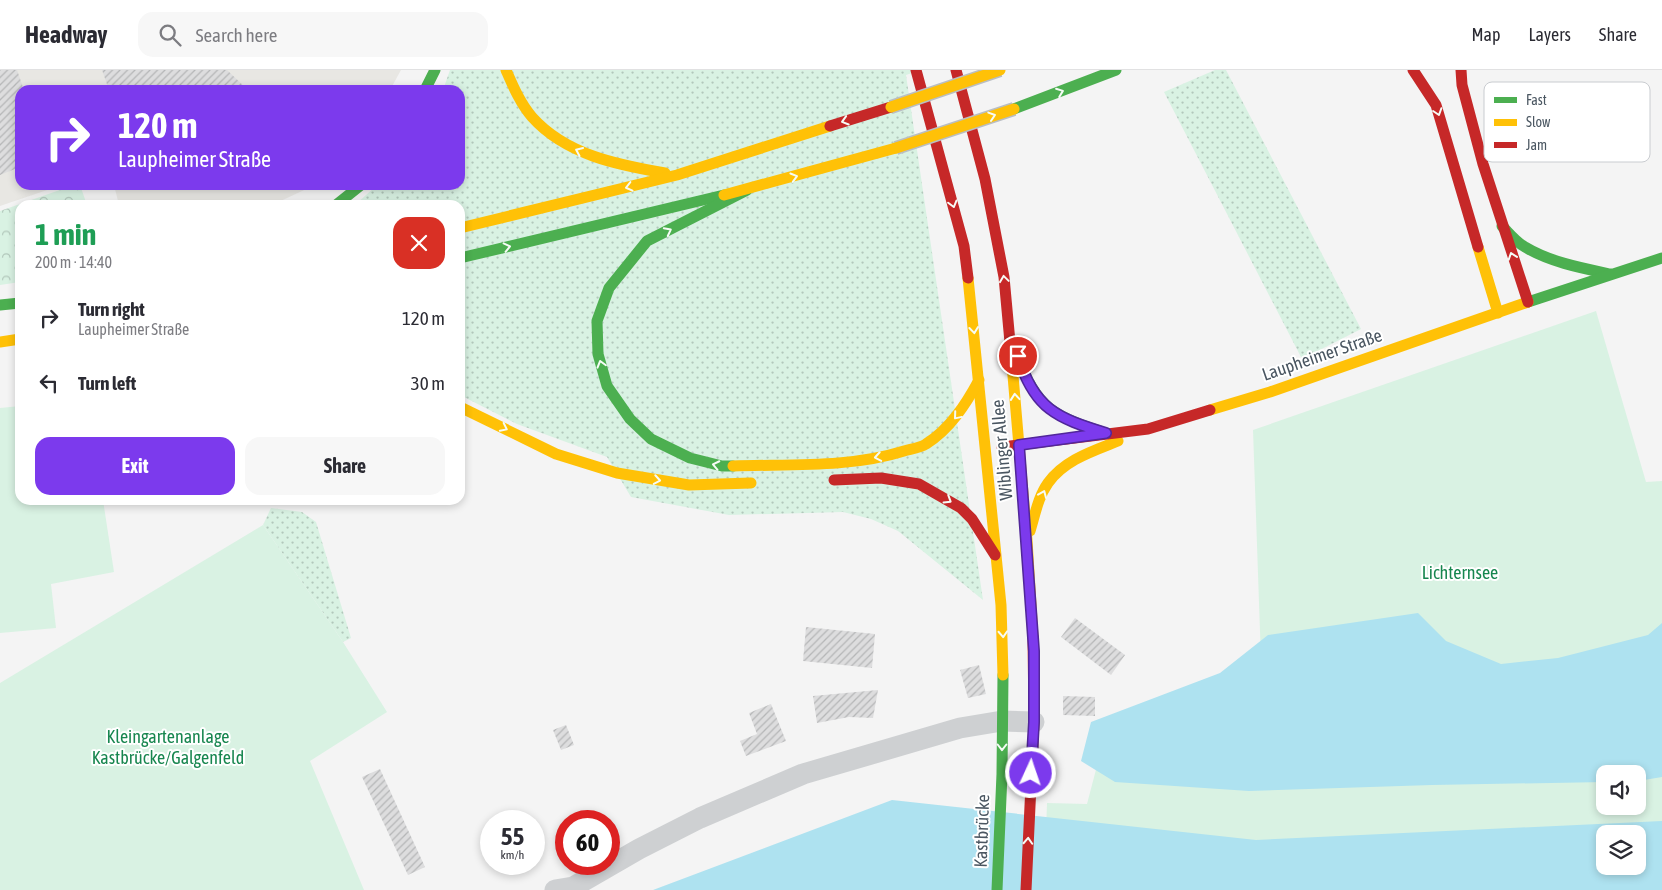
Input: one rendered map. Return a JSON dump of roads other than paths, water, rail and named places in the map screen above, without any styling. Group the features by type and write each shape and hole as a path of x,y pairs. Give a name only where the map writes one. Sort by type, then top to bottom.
{"main road":[{"path":"428,85 435,70"},
{"path":"506,70 512,86 539,124 568,146 596,158 620,165 677,175"},
{"name":"Wiblinger Allee","path":"916,70 964,246 980,380 999,586 1004,652 1002,721"},
{"name":"Wiblinger Allee","path":"956,70 985,179 1004,277 1019,445 1034,651 1034,722 1026,890"},
{"path":"465,227 677,175 1000,70"},
{"path":"465,257 747,190 896,148 1014,109 1116,70"},
{"path":"1413,70 1436,105 1498,313"},
{"path":"1461,70 1462,85 1502,226 1528,302"},
{"path":"342,200 356,190"},
{"path":"747,190 647,242 609,288 597,321 598,354 607,386 630,419 651,439 690,458 722,466 853,462 896,454 925,444 941,432 963,409 980,380"},
{"path":"1502,226 1523,246 1547,258 1610,274"},
{"name":"Laupheimer Straße","path":"985,448 1148,429 1270,392 1528,302 1662,258"},
{"path":"0,305 15,304"},
{"path":"1009,328 1022,371 1043,404 1060,418 1106,433"},
{"path":"0,342 15,340"},
{"path":"465,408 556,454 617,473 689,485 767,482"},
{"path":"1027,540 1048,484 1060,469 1078,457 1148,429"},
{"path":"825,480 882,478 919,484 960,508 972,519 995,556"},
{"name":"Kastbrücke","path":"997,890 1002,774 1002,721"}],"street":[{"path":"555,890 574,887 639,848 803,774 960,728 1002,721 1034,722"}],"water":[{"path":"1418,613 1446,641 1501,664 1558,658 1648,635 1662,623 1662,777 1646,780 1646,765 1596,765 1596,782 1249,791 1115,782 1081,761 1091,722 1220,673 1268,635"},
{"path":"892,800 1256,840 1662,821 1662,890 653,890"}],"park label":[{"name":"Lichternsee","path":"1460,573"},
{"name":"Kleingartenanlage Kastbrücke/Galgenfeld","path":"168,748"}]}
